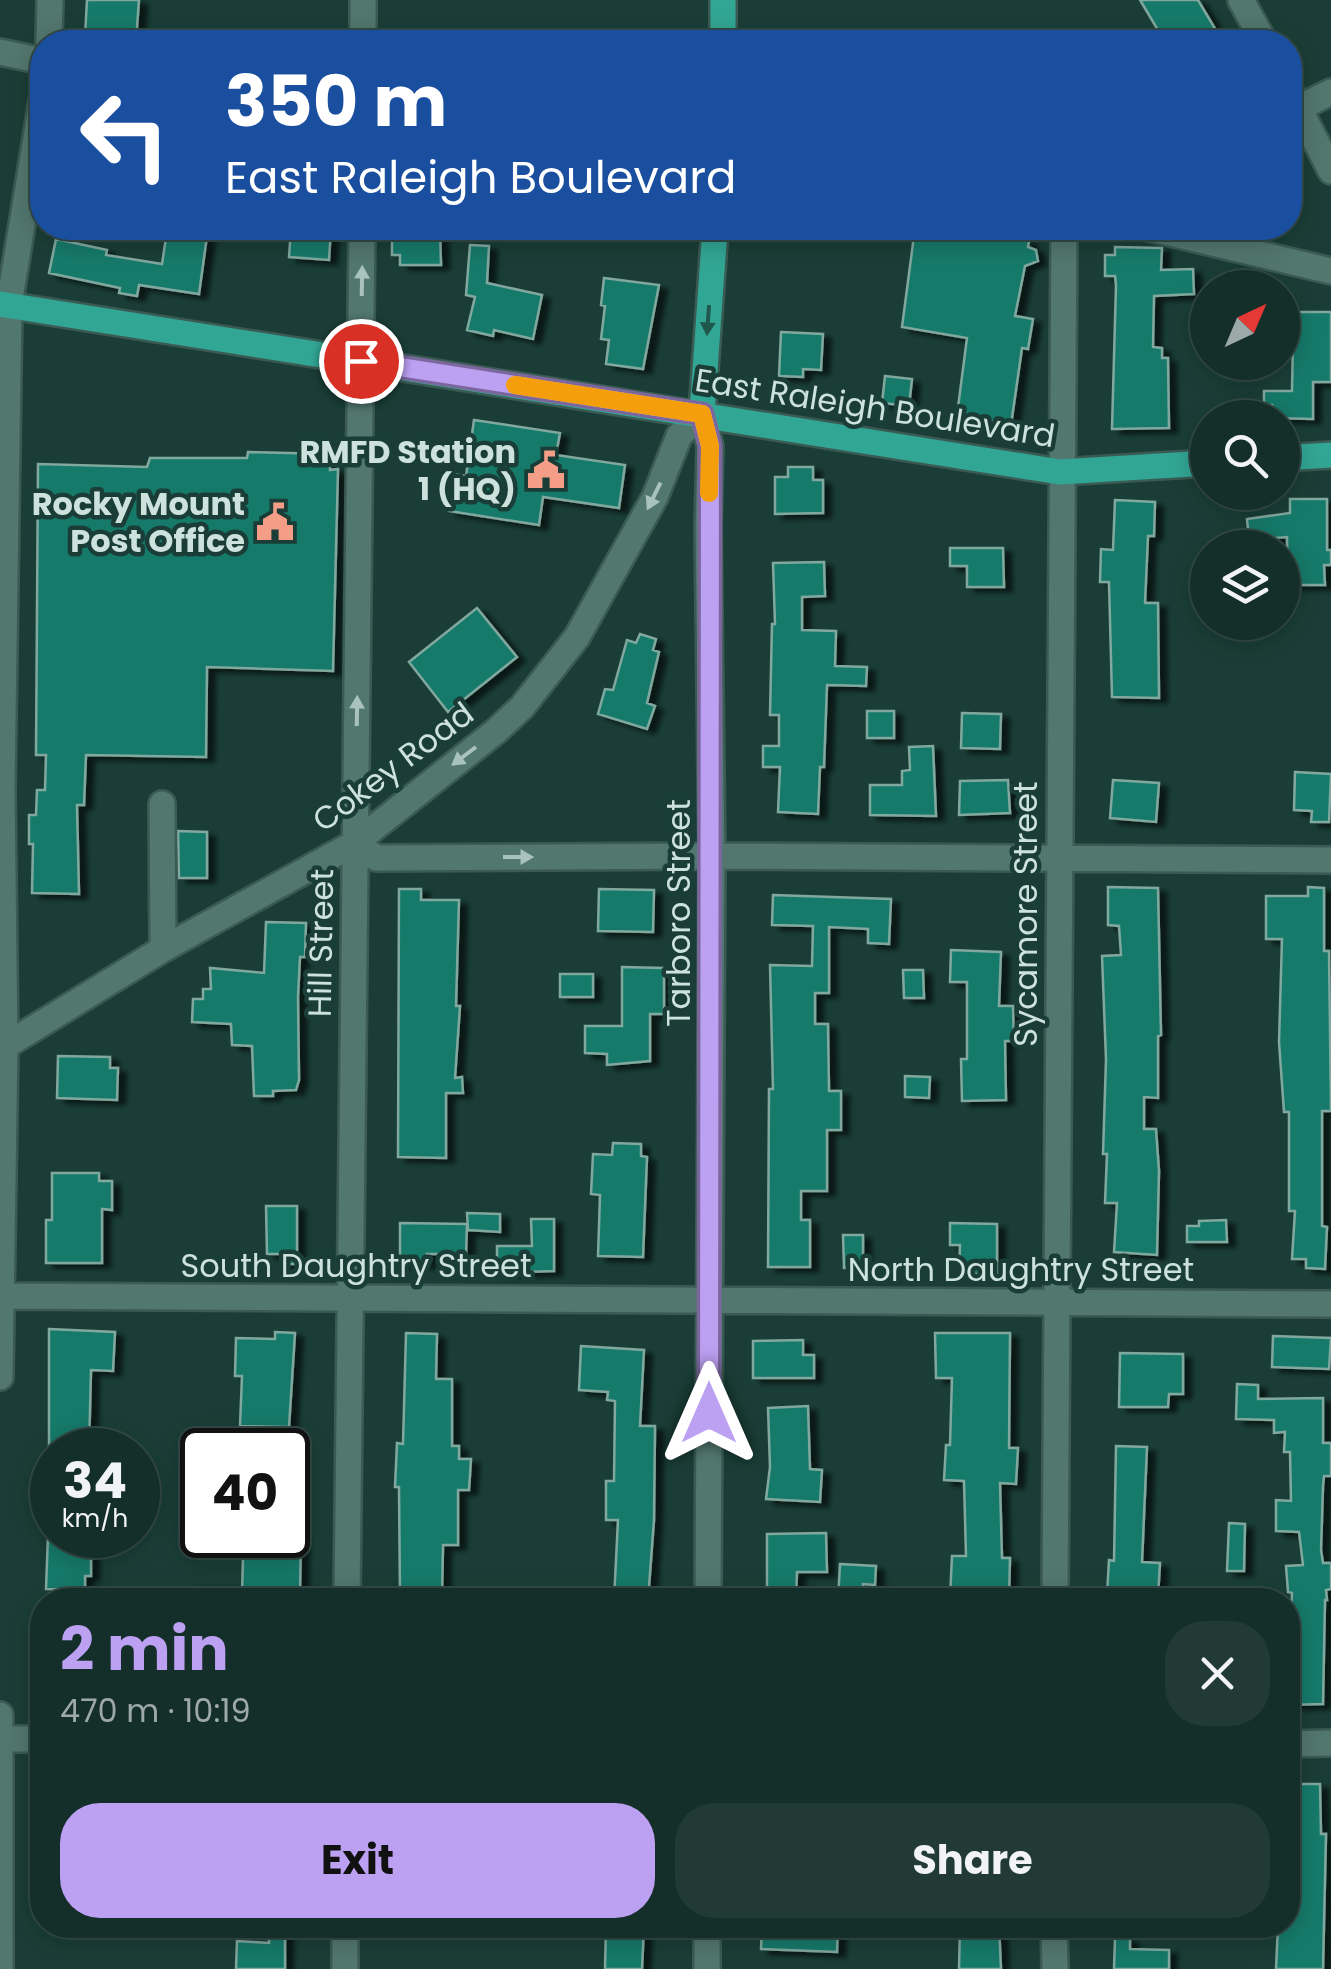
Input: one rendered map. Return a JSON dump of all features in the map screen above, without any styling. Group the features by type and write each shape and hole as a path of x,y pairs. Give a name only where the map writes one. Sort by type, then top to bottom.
{"main road":[{"path":"723,0 723,30"},
{"name":"Tarboro Street","path":"702,414 714,240"},
{"name":"East Raleigh Boulevard","path":"3,312 361,361 1060,472 1190,464"},
{"path":"1300,457 1331,455"}],"street":[{"path":"49,30 50,0"},
{"path":"363,0 364,30"},
{"path":"1242,0 1258,30"},
{"path":"0,52 30,59"},
{"path":"1302,98 1331,92"},
{"path":"1302,114 1331,171"},
{"path":"0,1377 3,312 30,166"},
{"name":"Hill Street","path":"347,1588 362,240"},
{"name":"Sycamore Street","path":"1055,1588 1064,240"},
{"path":"1200,240 1331,271"},
{"name":"Cokey Road","path":"2,1047 163,949 355,843 495,732 522,706 576,637 655,496 679,436 702,414"},
{"name":"Tarboro Street","path":"702,414 710,446 708,1588"},
{"path":"162,804 163,949"},
{"path":"355,843 376,858 1331,860"},
{"name":"South Daughtry Street","path":"1,1296 710,1301"},
{"name":"North Daughtry Street","path":"710,1301 1331,1304"},
{"path":"0,1714 0,1969"},
{"path":"0,1739 30,1740"},
{"path":"1300,1744 1331,1743"},
{"path":"345,1938 345,1969"},
{"path":"707,1938 707,1969"},
{"path":"1054,1938 1054,1969"}],"building":[{"path":"87,0 139,0 137,30 85,30"},
{"path":"1140,0 1198,0 1216,30 1158,30"},
{"path":"56,240 107,250 106,255 162,264 166,240 206,240 199,294 139,285 137,296 119,293 120,288 49,273"},
{"path":"290,240 330,240 329,260 289,257"},
{"path":"392,240 440,240 441,265 400,265 400,255 392,255"},
{"path":"913,240 1020,240 1029,241 1028,247 1036,250 1038,261 1025,266 1015,316 1033,319 1028,349 1022,348 1011,425 957,415 967,338 902,327"},
{"path":"470,245 489,246 487,283 542,295 533,339 494,330 493,336 467,330 475,297 466,295"},
{"path":"1115,247 1162,248 1161,270 1193,269 1190,294 1154,296 1153,347 1162,348 1162,358 1168,358 1169,428 1112,429 1116,285 1115,276 1105,276 1105,255 1115,255"},
{"path":"604,278 659,285 643,369 606,364 609,340 601,339"},
{"path":"1300,312 1331,312 1331,382 1313,382 1313,419 1300,419 1300,400 1264,400 1264,391 1292,391 1292,380 1300,380"},
{"path":"781,332 823,334 821,370 803,369 803,377 779,376"},
{"path":"885,376 912,379 909,406 882,403"},
{"name":"RMFD Station 1 (HQ)","path":"474,420 560,433 556,455 625,465 619,508 543,497 539,525 449,511 454,474 466,476"},
{"path":"248,452 329,454 330,470 338,469 333,671 207,667 206,757 86,755 84,805 77,805 79,894 32,893 29,815 36,815 37,790 45,790 46,755 36,755 38,464 147,467 150,458 247,458"},
{"path":"788,467 813,467 813,480 823,480 823,513 775,514 775,477 788,477"},
{"path":"1300,499 1327,499 1327,550 1331,550 1331,565 1324,565 1325,585 1300,585 1300,530 1248,530 1247,519 1300,510"},
{"path":"1115,500 1155,502 1154,536 1148,536 1145,603 1158,603 1159,698 1112,697 1109,582 1100,582 1101,549 1113,550"},
{"path":"950,548 1003,548 1004,587 967,587 967,566 950,566"},
{"path":"824,562 825,596 802,597 802,630 836,631 835,666 867,667 866,686 827,685 818,814 778,812 780,767 763,767 763,746 779,746 779,715 770,715 775,624 773,563"},
{"path":"477,608 517,657 448,712 409,662"},
{"path":"640,634 656,639 653,650 659,652 647,703 655,706 647,729 598,714 605,689 613,690 627,640 636,643"},
{"path":"867,711 894,711 894,738 867,738"},
{"path":"962,713 1001,714 1000,749 961,748"},
{"path":"933,746 936,816 870,815 870,785 902,785 902,771 910,770 909,747"},
{"path":"1295,772 1331,774 1329,822 1311,822 1312,811 1294,810"},
{"path":"1008,780 1010,813 959,815 960,781"},
{"path":"1113,780 1159,783 1156,822 1110,818"},
{"path":"178,831 207,832 207,878 179,878"},
{"path":"1108,887 1158,888 1158,1098 1144,1097 1144,1129 1156,1129 1157,1255 1114,1252 1117,1203 1105,1203 1102,956 1121,955 1119,926 1108,925"},
{"path":"1308,887 1324,888 1324,951 1329,951 1331,1111 1322,1111 1325,1269 1306,1268 1306,1259 1292,1259 1295,1211 1289,1211 1289,1112 1284,1112 1279,1042 1282,939 1266,939 1266,896 1308,896"},
{"path":"399,889 421,889 421,900 459,900 456,1006 460,1006 455,1078 462,1077 463,1093 446,1093 446,1158 398,1157"},
{"path":"599,889 654,890 653,932 598,931"},
{"path":"773,895 891,899 889,944 868,943 868,929 829,927 829,993 815,993 815,1024 828,1024 829,1091 841,1091 841,1130 827,1130 827,1191 801,1191 801,1220 810,1220 810,1267 768,1267 769,1089 773,1089 770,965 812,966 813,926 772,925"},
{"path":"266,922 306,923 298,997 299,1080 296,1090 254,1096 252,1046 232,1045 231,1024 192,1022 193,999 203,999 203,989 211,989 210,968 264,973"},
{"path":"951,950 1001,952 999,1006 1013,1006 1014,1041 1005,1041 1006,1100 962,1101 961,1059 967,1059 967,982 950,982"},
{"path":"622,967 664,968 664,1014 650,1014 650,1061 607,1065 607,1054 585,1053 585,1026 622,1026"},
{"path":"903,970 923,970 924,998 904,998"},
{"path":"560,974 593,974 593,997 560,997"},
{"path":"58,1056 110,1057 110,1068 118,1068 117,1100 57,1098"},
{"path":"905,1076 930,1077 929,1098 905,1097"},
{"path":"613,1143 641,1144 641,1156 647,1157 643,1257 598,1256 600,1195 591,1194 593,1154 612,1155"},
{"path":"52,1173 99,1173 99,1181 112,1181 112,1210 102,1209 102,1263 46,1263 46,1220 52,1220"},
{"path":"266,1206 297,1206 297,1264 281,1264 281,1254 267,1254"},
{"path":"467,1213 500,1214 500,1232 468,1230"},
{"path":"531,1219 554,1219 554,1271 497,1273 497,1246 532,1246"},
{"path":"1226,1220 1227,1242 1187,1242 1187,1226 1199,1226 1199,1221"},
{"path":"400,1223 467,1224 466,1254 427,1254 427,1264 400,1263"},
{"path":"950,1223 997,1224 997,1274 959,1274 960,1245 950,1245"},
{"path":"843,1235 863,1235 863,1267 844,1268"},
{"path":"49,1329 115,1332 113,1371 91,1370 90,1428 49,1428"},
{"path":"275,1332 295,1333 289,1427 240,1426 242,1376 235,1376 236,1338 275,1339"},
{"path":"406,1333 437,1334 436,1379 452,1379 452,1446 459,1446 459,1459 471,1459 469,1490 458,1490 458,1545 443,1545 442,1588 400,1588 399,1487 395,1487 397,1443 403,1444"},
{"path":"935,1333 1010,1333 1009,1448 1018,1448 1016,1484 1000,1483 1002,1558 1010,1558 1009,1588 950,1588 952,1556 966,1556 964,1481 944,1480 946,1445 950,1445 952,1378 936,1378"},
{"path":"1273,1336 1331,1338 1329,1369 1272,1367"},
{"path":"803,1340 803,1355 814,1355 814,1378 753,1378 753,1341"},
{"path":"581,1346 644,1350 640,1426 655,1426 649,1588 615,1588 618,1520 606,1520 606,1481 614,1481 615,1401 607,1400 608,1392 579,1390"},
{"path":"1120,1353 1183,1354 1183,1394 1169,1394 1168,1407 1119,1407"},
{"path":"1237,1384 1258,1385 1258,1399 1323,1398 1323,1443 1331,1443 1331,1476 1324,1476 1321,1550 1323,1563 1331,1563 1331,1589 1326,1590 1325,1600 1323,1704 1300,1705 1300,1588 1288,1588 1286,1566 1303,1565 1299,1532 1276,1531 1276,1500 1291,1501 1290,1452 1284,1452 1285,1432 1274,1433 1274,1420 1236,1419"},
{"path":"808,1406 810,1469 822,1470 820,1502 766,1499 770,1467 768,1408"},
{"path":"1116,1446 1147,1447 1142,1562 1160,1563 1158,1588 1107,1588 1109,1560 1114,1561"},
{"path":"1229,1523 1245,1524 1244,1571 1227,1571"},
{"path":"826,1533 827,1572 797,1572 796,1588 767,1588 767,1534"},
{"path":"47,1558 91,1558 91,1576 85,1576 85,1588 46,1588"},
{"path":"243,1558 301,1558 300,1588 242,1588"},
{"path":"840,1564 876,1566 875,1585 839,1588"},
{"path":"1300,1784 1320,1784 1321,1834 1326,1834 1323,1969 1276,1969 1277,1938 1300,1938"},
{"path":"269,1938 285,1938 285,1969 236,1969 237,1941 269,1943"},
{"path":"606,1938 643,1938 642,1969 605,1969"},
{"path":"761,1938 838,1938 837,1952 761,1949"},
{"path":"960,1938 1000,1938 1001,1969 959,1969"},
{"path":"1115,1938 1130,1939 1130,1949 1169,1950 1169,1969 1114,1969"}],"slow traffic":[{"path":"515,385 702,414 710,446 709,493"}],"place":[{"name":"RMFD Station 1 (HQ)","path":"546,470"},
{"name":"Rocky Mount Post Office","path":"275,522"}],"route":[{"path":"361,361 702,414 710,446 709,1413"}]}
